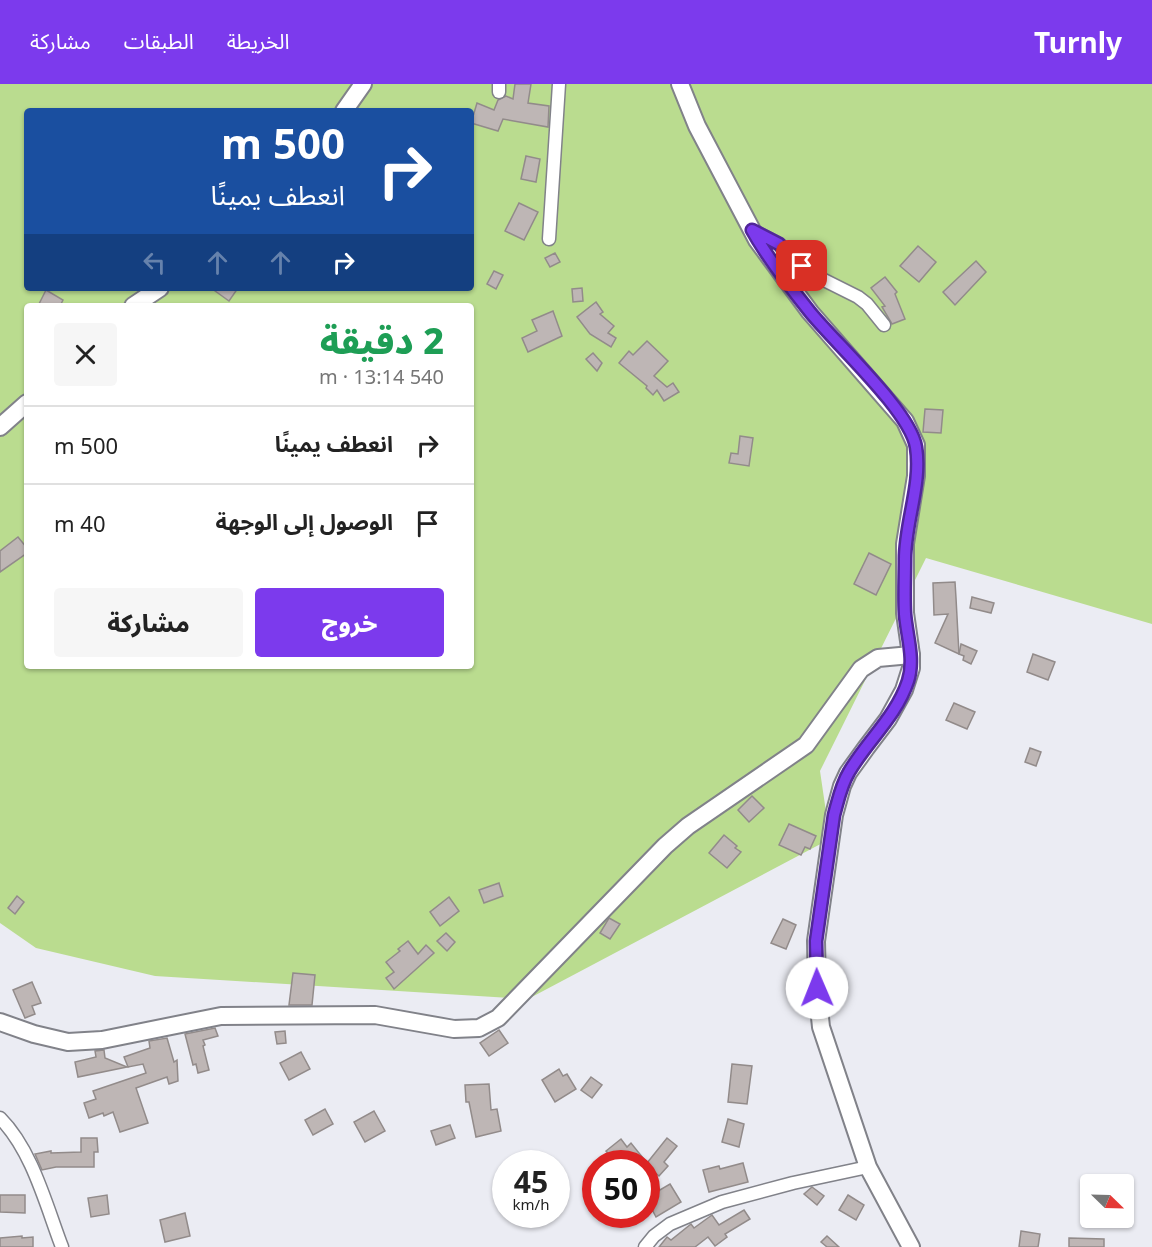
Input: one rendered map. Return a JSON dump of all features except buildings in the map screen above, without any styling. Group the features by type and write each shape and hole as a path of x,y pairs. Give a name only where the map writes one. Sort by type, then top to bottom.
{"main road":[{"path":"346,108 363,84"},
{"path":"680,84 697,126 752,230 810,312 905,421 915,444 916,476 905,544 905,613 911,655 908,680 896,707 848,773 842,786 834,815 816,941 817,996 821,1027 868,1167 910,1247"},
{"path":"138,303 156,291"},
{"path":"0,427 24,406"},
{"path":"0,1022 34,1034 68,1042 102,1040 222,1016 375,1015 454,1029 478,1029 498,1018 665,846 688,826 806,745 861,669 878,658 911,655"}],"street":[{"path":"549,238 559,84"},
{"path":"752,230 779,244 802,266 819,278 858,297 867,304 884,325"},
{"path":"0,1118 18,1140 44,1195 62,1247"},
{"path":"645,1247 654,1236 670,1224 722,1202 868,1167"}],"green space":[{"path":"0,84 1152,84 1152,624 926,558 820,771 830,839 528,999 155,976 36,948 0,923"}],"route":[{"path":"802,266 779,244 752,230 810,312 905,421 912,434 916,456 916,476 905,544 905,613 911,668 896,707 848,773 842,786 834,815 816,941 817,988"}]}
